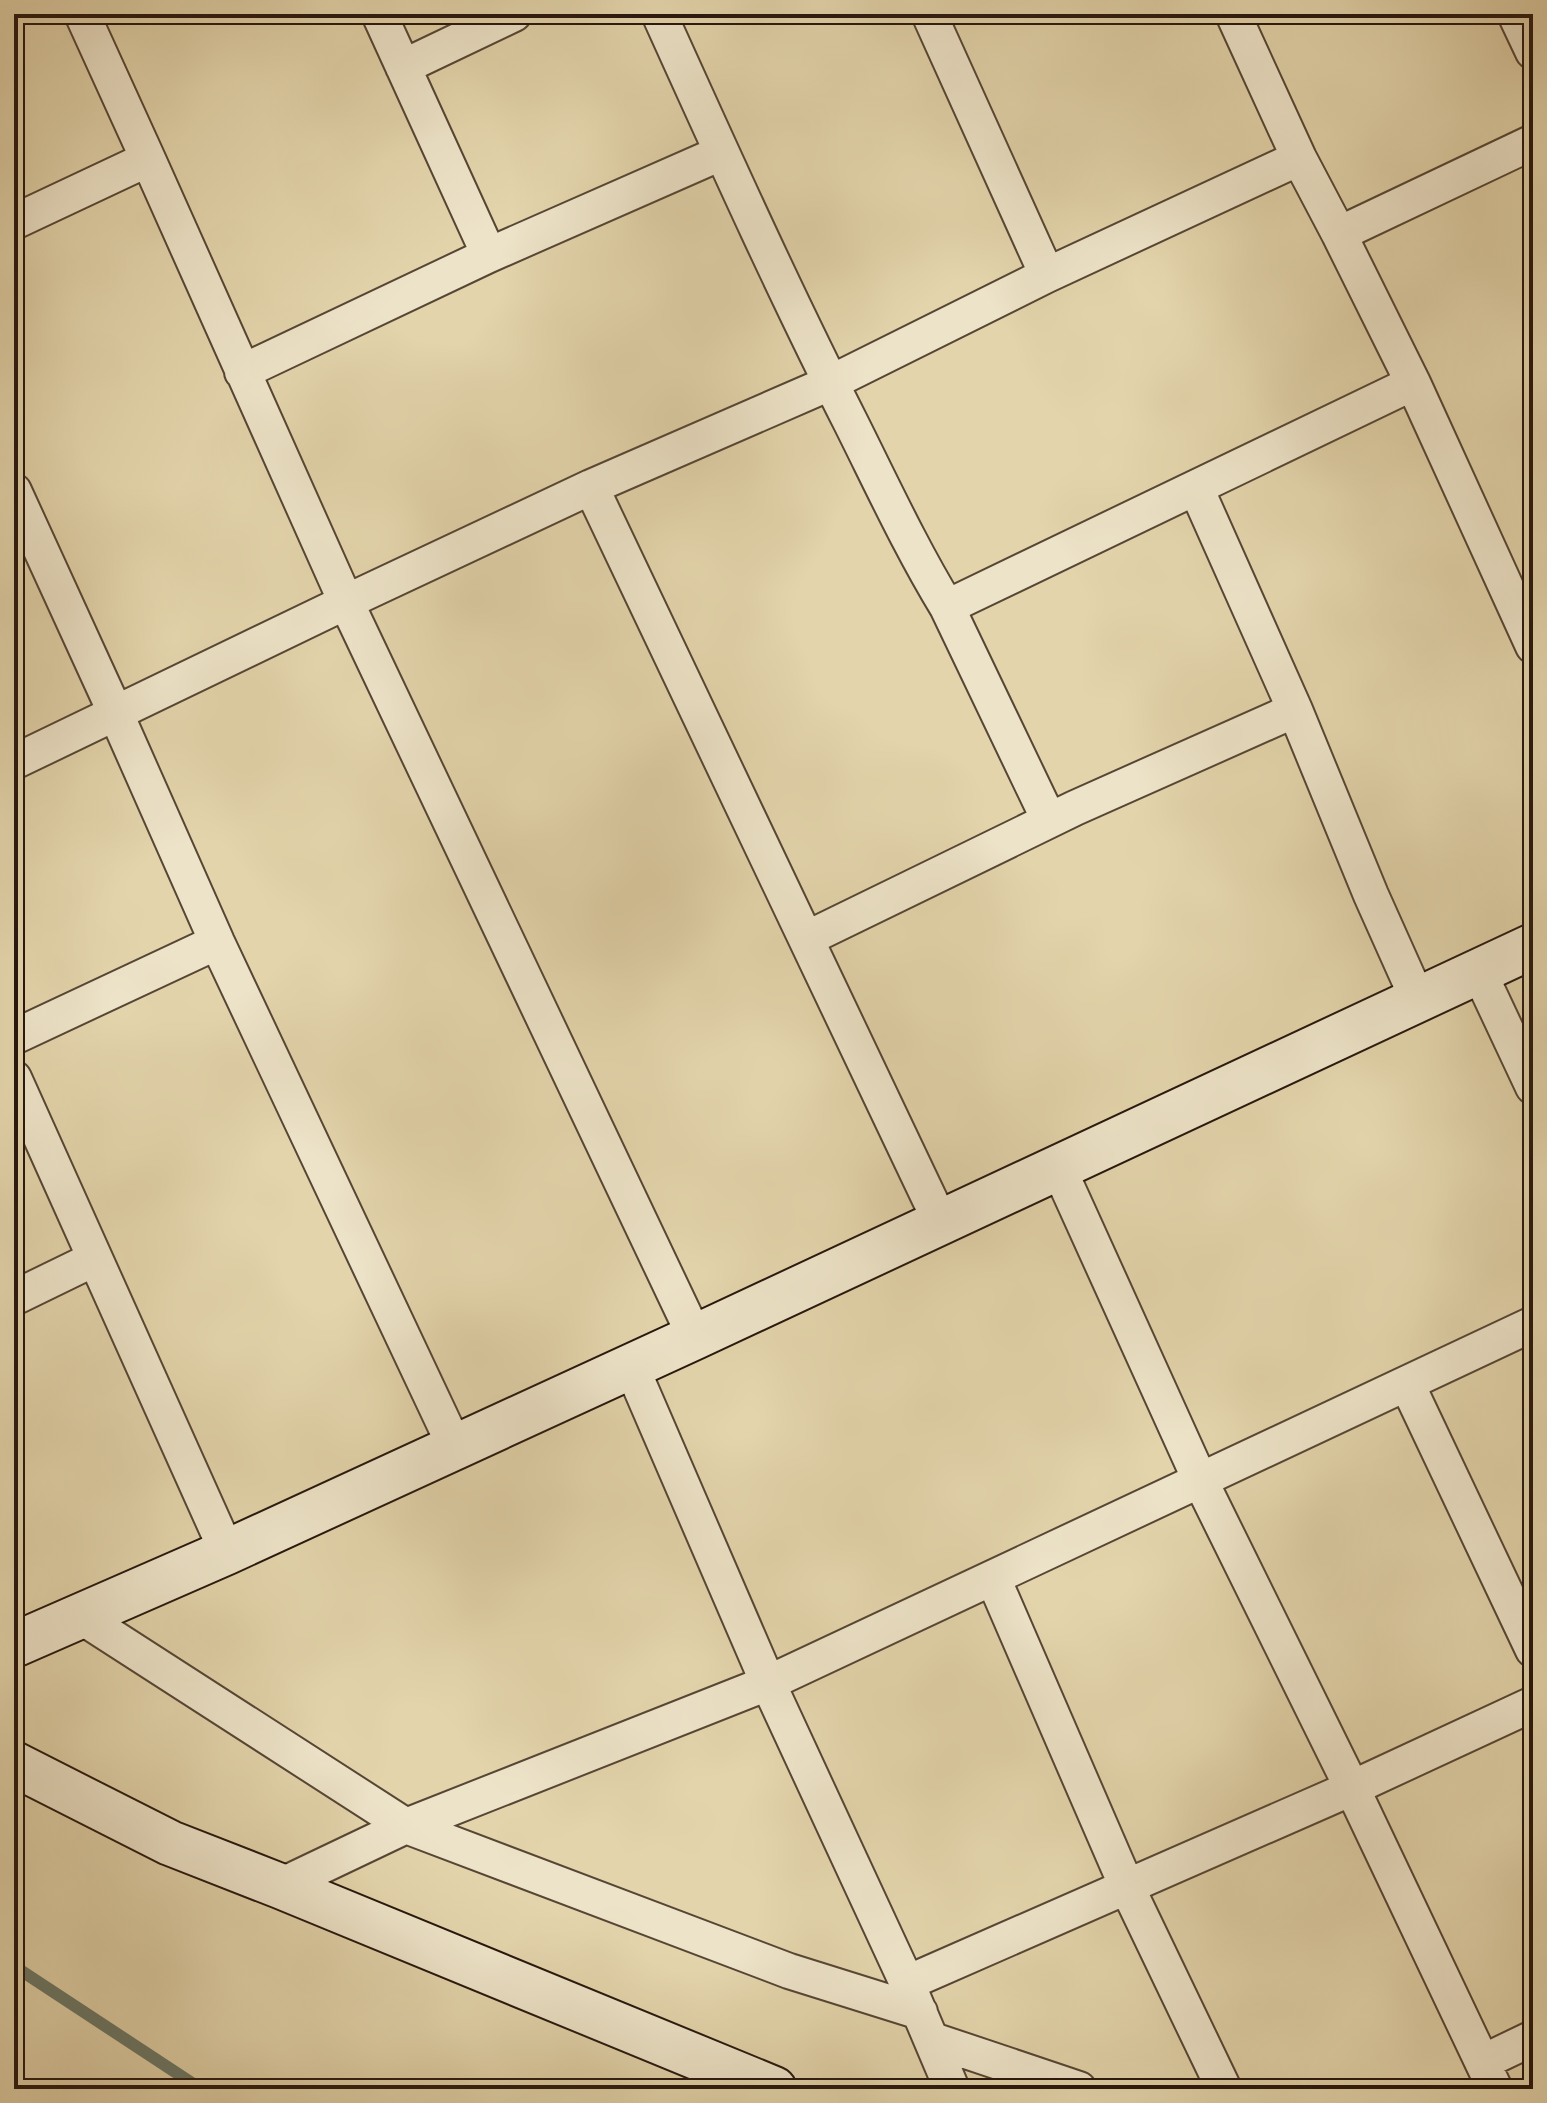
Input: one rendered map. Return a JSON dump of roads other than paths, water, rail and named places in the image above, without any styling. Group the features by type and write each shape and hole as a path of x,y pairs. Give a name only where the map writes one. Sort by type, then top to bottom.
{"main road":[{"path":"14,1645 227,1552 695,1337 1533,946"},
{"path":"14,1764 170,1843 774,2089"}],"street":[{"path":"82,14 346,602 695,1337"},
{"path":"379,14 489,255"},
{"path":"403,67 514,14"},
{"path":"659,14 830,383 922,566 947,607 1049,820"},
{"path":"929,14 1047,275"},
{"path":"1233,14 1299,158 1413,383 1533,646"},
{"path":"1515,14 1533,52"},
{"path":"1339,234 1533,142"},
{"path":"242,372 489,255 721,153"},
{"path":"14,762 591,487 830,383 1047,275 1299,158"},
{"path":"14,222 148,159"},
{"path":"947,607 1413,383"},
{"path":"591,487 941,1223"},
{"path":"1196,488 1295,710 1418,1000"},
{"path":"14,491 217,942 455,1447"},
{"path":"806,939 1049,820 1295,710"},
{"path":"14,1037 217,942"},
{"path":"1479,972 1533,1087"},
{"path":"14,1078 227,1552"},
{"path":"1059,1169 1200,1480 1489,2076 1533,2038"},
{"path":"14,1298 94,1259"},
{"path":"280,1886 406,1826 768,1683 1533,1324"},
{"path":"631,1366 768,1683 920,2012 952,2089"},
{"path":"1407,1384 1533,1650"},
{"path":"993,1578 1127,1887 1224,2089"},
{"path":"80,1616 406,1826 789,1971 920,2012 1079,2089"},
{"path":"920,2012 994,1947 1533,1704"}],"waterway":[{"path":"14,1966 201,2089"}]}
